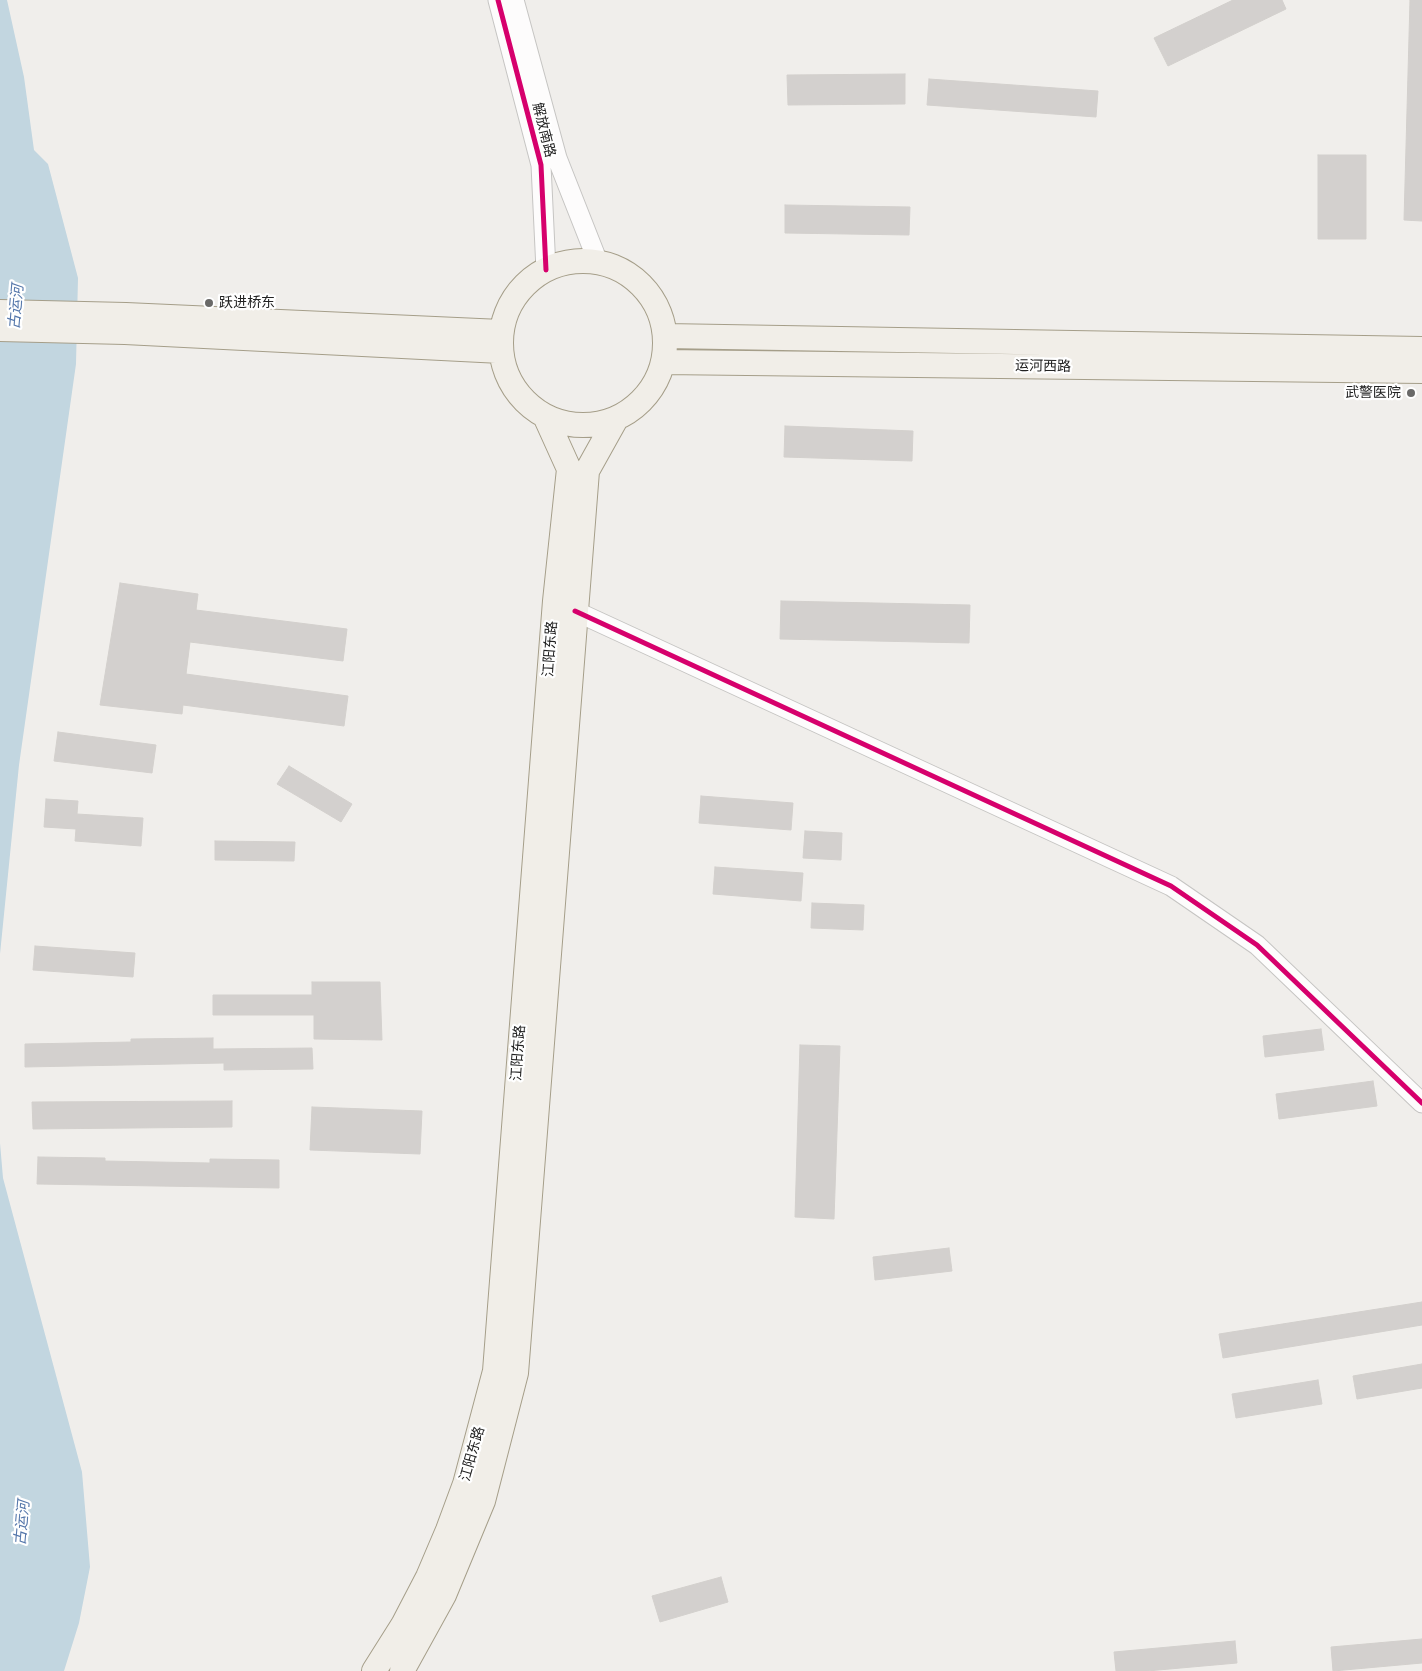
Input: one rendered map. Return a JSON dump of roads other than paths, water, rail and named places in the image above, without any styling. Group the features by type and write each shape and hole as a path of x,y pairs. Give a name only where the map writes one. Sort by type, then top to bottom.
{"main road":[{"path":"572,262 598,262 624,271 644,288 659,310 666,336 664,362 654,386 637,405 616,419 594,425 571,424 545,416 523,400 508,377 501,342 509,307 525,285 546,270 572,262"},
{"path":"0,312 125,323 501,342"},
{"path":"0,329 125,323"},
{"name":"运河西路","path":"666,336 1422,349"},
{"name":"运河西路","path":"664,362 1422,370"},
{"name":"江阳东路","path":"374,1671 403,1625 428,1577 448,1530 465,1484 495,1371 554,611 569,469 545,416"},
{"name":"江阳东路","path":"402,1671 444,1595 483,1501 516,1373 587,471 616,419"}],"street":[{"name":"解放南路","path":"498,0 541,165 546,270"},
{"name":"解放南路","path":"514,0 557,158 598,262"},
{"path":"575,611 1171,886 1257,945 1422,1103"}],"water":[{"name":"古运河","path":"0,0 7,0 24,77 34,150 48,164 78,278 76,364 19,765 0,954"},
{"name":"古运河","path":"0,1143 3,1178 82,1472 90,1567 79,1623 64,1671 0,1671"}],"place":[{"name":"跃进桥东","path":"209,303"},
{"name":"武警医院","path":"1411,393"}]}
